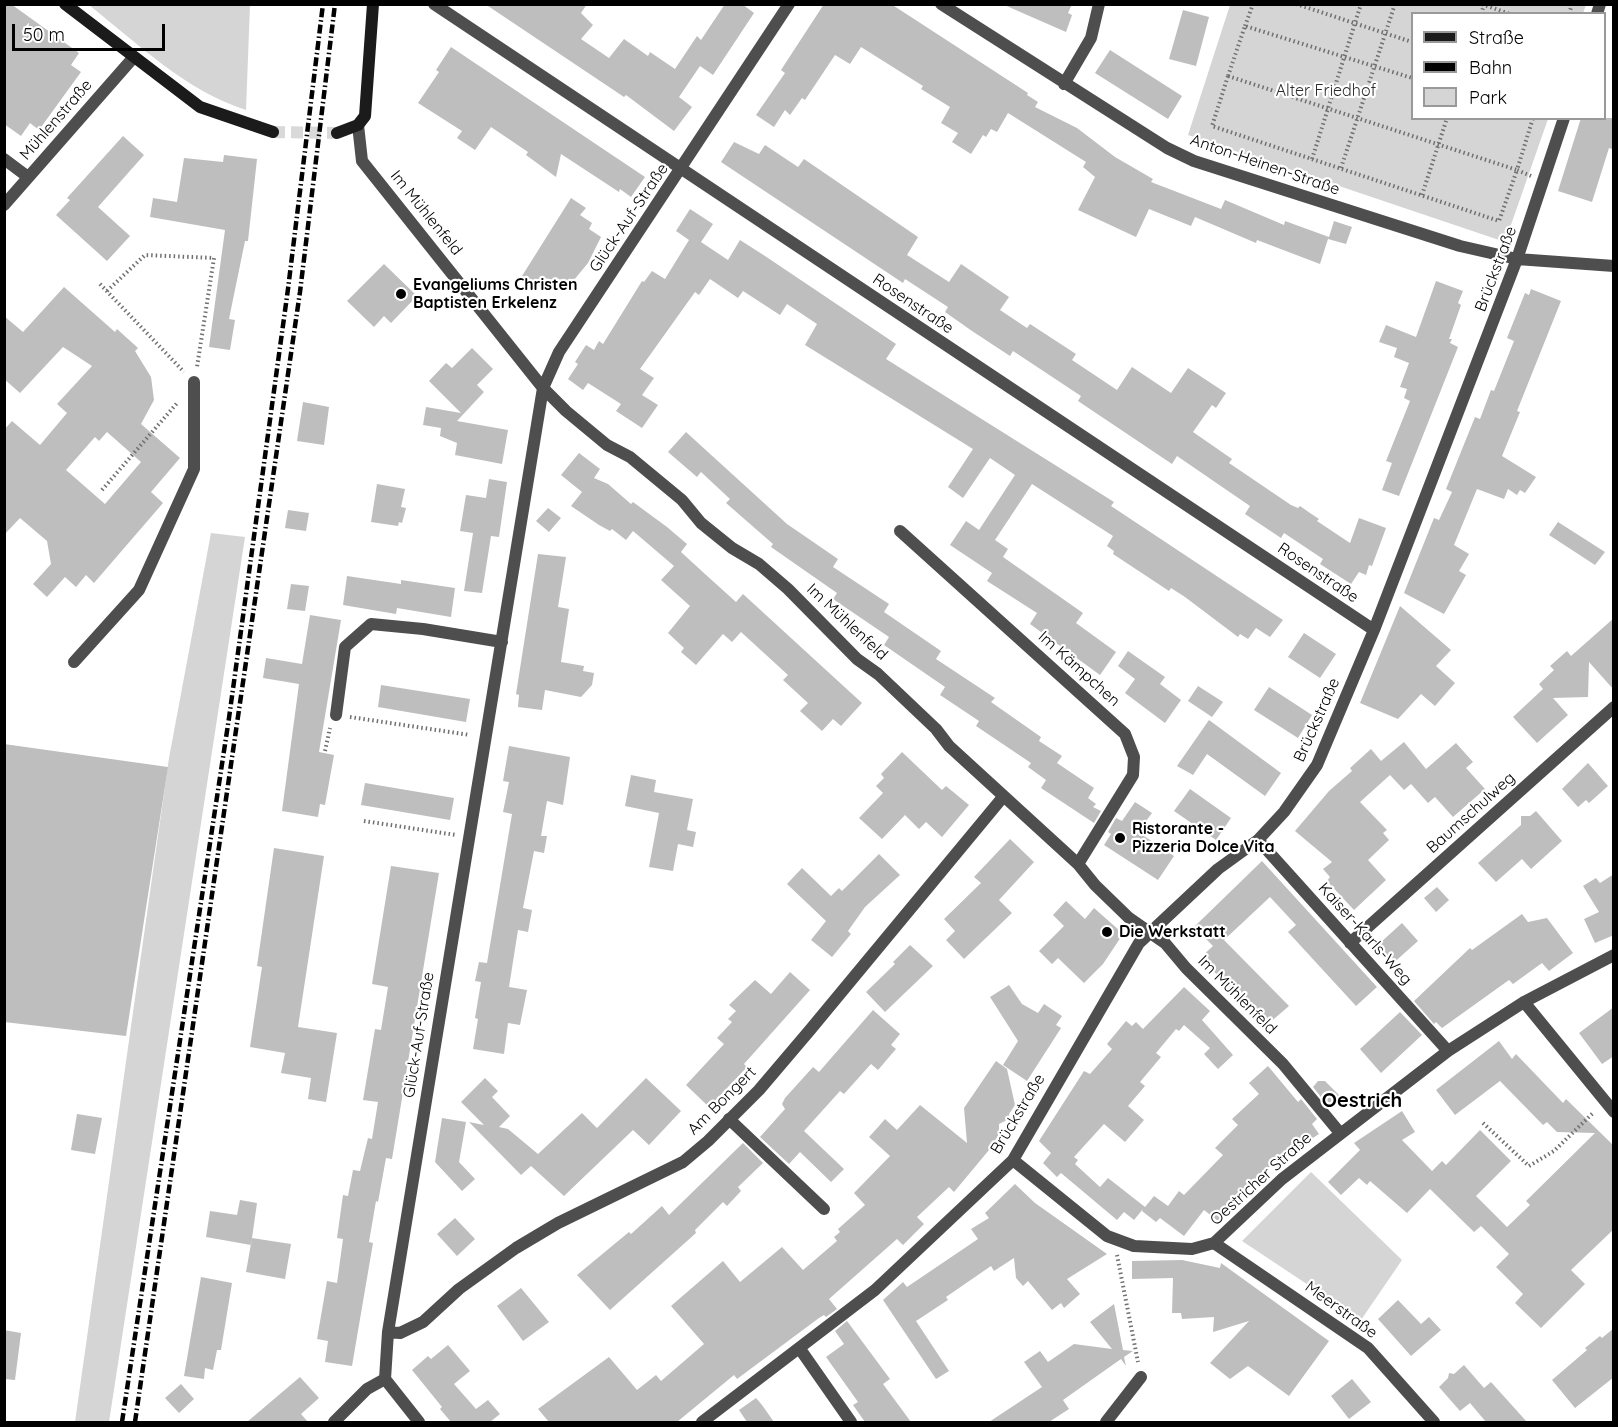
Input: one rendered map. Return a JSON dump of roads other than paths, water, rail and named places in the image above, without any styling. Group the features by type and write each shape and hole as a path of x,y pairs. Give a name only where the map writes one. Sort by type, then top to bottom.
{"street":[{"path":"65,4 200,107 273,132"},
{"path":"337,133 358,125 365,116 373,4"},
{"name":"Rosenstraße","path":"434,4 1374,630"},
{"name":"Glück-Auf-Straße","path":"385,1379 388,1332 543,388 559,352 789,4"},
{"name":"Anton-Heinen-Straße","path":"941,4 1167,148 1194,162 1460,246 1517,259 1614,266"},
{"path":"1065,84 1090,38 1099,4"},
{"name":"Mühlenstraße","path":"4,205 133,58"},
{"name":"Brückstraße","path":"702,1422 800,1350 875,1290 1013,1160 1139,943 1149,931 1218,870 1258,840 1284,812 1317,765 1374,630 1517,259 1545,182 1563,120"},
{"name":"Im Mühlenfeld","path":"358,125 362,161 543,388 599,438 630,457 682,500 701,523 732,548 759,564 788,589 857,658 878,674 936,729 949,746 1078,864 1129,918 1165,943 1186,968 1283,1064 1340,1132"},
{"path":"4,159 28,177"},
{"path":"74,662 139,590 194,469 194,382"},
{"name":"Im Kämpchen","path":"900,531 1125,734 1134,757 1133,775 1078,864"},
{"path":"336,715 345,647 371,624 423,629 502,642"},
{"name":"Baumschulweg","path":"1350,943 1614,707"},
{"name":"Am Bongert","path":"388,1332 400,1333 423,1322 459,1288 558,1223 683,1162 759,1090 1003,797"},
{"name":"Kaiser-Karls-Weg","path":"1258,840 1448,1051"},
{"name":"Oestricher Straße","path":"1013,1160 1107,1236 1120,1242 1134,1246 1192,1249 1214,1243 1282,1179 1340,1132 1448,1051 1524,1002 1614,955"},
{"path":"1524,1002 1614,1112"},
{"path":"729,1119 824,1209"},
{"name":"Meerstraße","path":"1214,1243 1368,1348 1434,1422"},
{"path":"800,1350 851,1422"},
{"path":"1106,1422 1141,1377"},
{"path":"334,1422 367,1389 385,1379 419,1422"}],"tunnel":[{"path":"273,132 337,133"}],"railway":[{"path":"122,1422 229,718 288,289 323,4"},
{"path":"135,1422 300,292 335,4"}],"place":[{"name":"Evangeliums Christen Baptisten Erkelenz","path":"401,294"},
{"name":"Ristorante - Pizzeria Dolce Vita","path":"1120,838"},
{"name":"Die Werkstatt","path":"1107,932"}],"district":[{"name":"Oestrich","path":"1362,1101"}],"park label":[{"name":"Alter Friedhof","path":"1326,91"}]}
